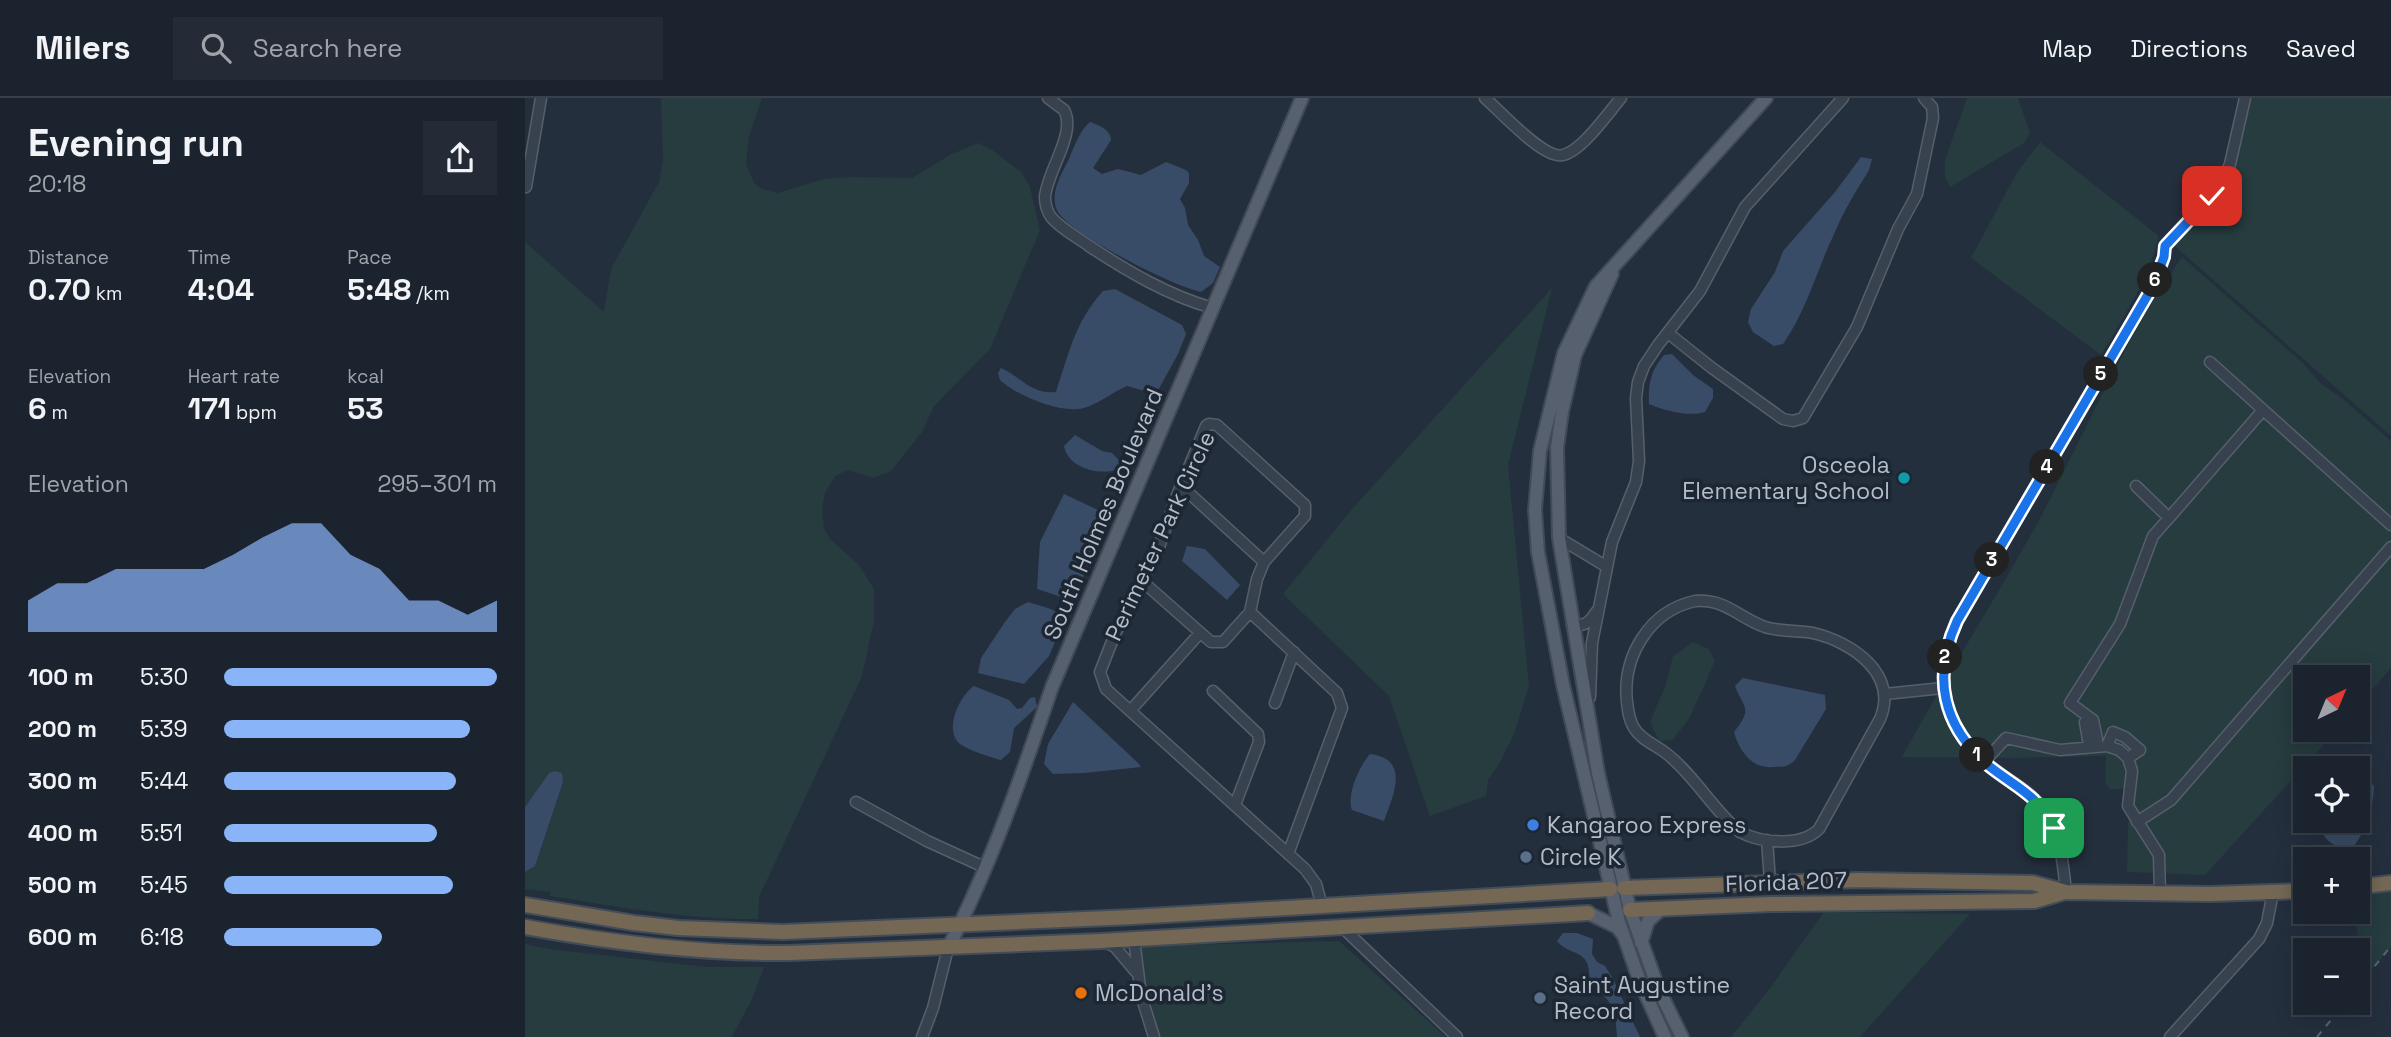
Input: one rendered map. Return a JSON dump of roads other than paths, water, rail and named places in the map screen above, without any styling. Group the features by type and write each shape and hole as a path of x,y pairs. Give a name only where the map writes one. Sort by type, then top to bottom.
{"highway":[{"path":"525,905 633,923 733,932 960,925 1770,881 2033,883 2066,892 2160,894 2293,891"},
{"path":"2370,885 2391,883"},
{"name":"Florida 207","path":"1623,911 1784,904 2034,901 2066,892"},
{"path":"525,927 634,945 737,954 1101,941 1588,913"},
{"path":"1134,939 1137,931 1148,922 1168,920 1178,914"},
{"path":"1101,941 1108,934 1126,930 1131,924 1132,916"}],"main road":[{"name":"South Holmes Boulevard","path":"948,948 960,925 1026,763 1052,687 1302,98"},
{"path":"1665,1037 1640,982 1624,936 1623,911 1563,685 1538,552 1535,510 1540,451 1564,353 1597,286 1766,98"},
{"path":"1614,269 1576,355 1562,412 1557,447 1559,538 1617,888"},
{"path":"1537,534 1547,531 1559,538"},
{"path":"1641,943 1648,921 1661,909"},
{"path":"1588,913 1623,911"},
{"path":"1623,911 1641,943 1658,990 1682,1037"},
{"path":"1588,913 1617,927 1624,936"}],"street":[{"path":"526,187 541,98"},
{"path":"1048,98 1062,107 1068,126 1046,193 1046,206 1052,218 1074,236 1131,272 1184,299 1213,308"},
{"path":"1485,98 1545,152 1558,156 1578,146 1621,98"},
{"path":"1590,725 1591,653 1612,542 1636,482 1639,461 1636,398 1644,366 1700,291 1745,207 1843,98"},
{"path":"1668,332 1712,368 1783,419 1793,421 1803,418 1857,327 1893,239 1917,194 1933,118 1932,107 1924,98"},
{"path":"2066,892 2059,843 2044,810 2025,790 1971,749 1956,727 1943,688 1947,648 1957,621 2153,286 2165,246 2212,196 2224,178 2231,164 2245,98"},
{"path":"2210,362 2391,525"},
{"path":"2093,745 2088,740 2085,722 2088,717 2070,703 2120,624 2153,536 2263,410"},
{"name":"Perimeter Park Circle","path":"1250,612 1257,579 1264,562 1305,516 1305,505 1217,425 1206,426 1179,488 1158,550 1115,634 1100,672 1106,689 1235,805 1317,884 1322,906"},
{"path":"2136,486 2169,518"},
{"path":"1179,488 1190,494 1264,562"},
{"path":"1559,538 1607,567"},
{"path":"2137,822 2171,800 2391,547"},
{"path":"1142,581 1211,642 1223,642 1250,612 1338,693 1342,708 1288,854"},
{"path":"1705,601 1726,605 1761,626 1814,634 1840,643 1871,666 1882,682 1885,694 1884,710 1880,719 1819,830 1807,838 1767,840 1749,836 1734,827 1669,756 1641,737 1632,726 1627,678 1637,646 1650,627 1666,613 1686,603 1705,601"},
{"path":"1572,625 1579,626 1590,621 1599,605"},
{"path":"1130,711 1200,632"},
{"path":"1275,703 1294,652"},
{"path":"1885,694 1943,688"},
{"path":"1213,691 1258,734 1259,742 1235,805"},
{"path":"2107,746 2113,732 2125,737 2140,750 2128,758"},
{"path":"1985,761 2006,738 2060,750 2093,745 2119,750 2128,758 2132,771 2128,806 2159,855 2160,894"},
{"path":"856,802 927,841 984,867"},
{"path":"1767,840 1770,881"},
{"path":"2170,1037 2259,939 2268,918 2273,892"},
{"path":"1343,928 1457,1037"},
{"path":"1134,939 1137,975 1145,1014 1154,1037"},
{"path":"1101,941 1115,947 1137,975"},
{"path":"922,1037 933,1008 948,948"}],"water":[{"path":"1090,122 1104,128 1111,140 1093,168 1102,174 1118,169 1141,175 1166,162 1189,173 1189,183 1180,199 1185,208 1188,225 1204,256 1220,267 1213,283 1201,292 1147,270 1100,245 1065,220 1057,210 1057,184 1083,129"},
{"path":"1861,157 1872,159 1869,170 1839,224 1791,331 1783,344 1774,346 1753,332 1748,322 1751,309 1775,272 1783,251 1835,192"},
{"path":"1115,289 1182,325 1186,334 1156,394 1127,386 1087,407 1066,409 1029,398 1000,380 998,373 1001,368 1033,388 1056,392 1079,326 1103,291"},
{"path":"1672,354 1693,375 1713,389 1713,398 1705,412 1677,412 1649,404 1653,372 1664,355"},
{"path":"1075,435 1102,451 1112,453 1121,462 1121,468 1096,471 1072,460 1064,446"},
{"path":"1064,494 1100,511 1087,570 1071,600 1037,589 1040,542"},
{"path":"1187,546 1205,549 1240,585 1227,600 1182,561"},
{"path":"1028,602 1061,615 1063,623 1049,656 1024,684 978,673 981,658 1005,622 1015,609"},
{"path":"1743,678 1825,695 1826,709 1790,764 1780,767 1759,765 1747,757 1739,746 1734,732 1744,717 1745,708 1735,686"},
{"path":"974,686 1009,700 1017,709 1035,697 1037,707 1014,728 1010,752 1001,760 968,749 955,738 955,713"},
{"path":"1073,702 1141,767 1053,774 1044,764 1048,744"},
{"path":"1370,754 1383,757 1391,763 1395,771 1394,790 1384,821 1352,810 1351,796 1355,780"},
{"path":"549,773 562,773 563,782 535,866 525,872 525,807"},
{"path":"2370,781 2374,786 2370,814"},
{"path":"2323,833 2362,833 2354,846 2339,846"},
{"path":"1563,933 1577,933 1593,939 1592,954 1597,962 1605,966 1613,979 1640,1037 1617,1037 1611,1005 1589,982 1589,971 1584,958 1557,941"}],"railway":[{"path":"2370,972 2391,946"},
{"path":"2317,1037 2335,1015"}],"place":[{"name":"Osceola Elementary School","path":"1904,478"},
{"name":"Kangaroo Express","path":"1533,825"},
{"name":"Circle K","path":"1526,857"},
{"name":"McDonald's","path":"1081,993"},
{"name":"Saint Augustine Record","path":"1540,998"}]}
